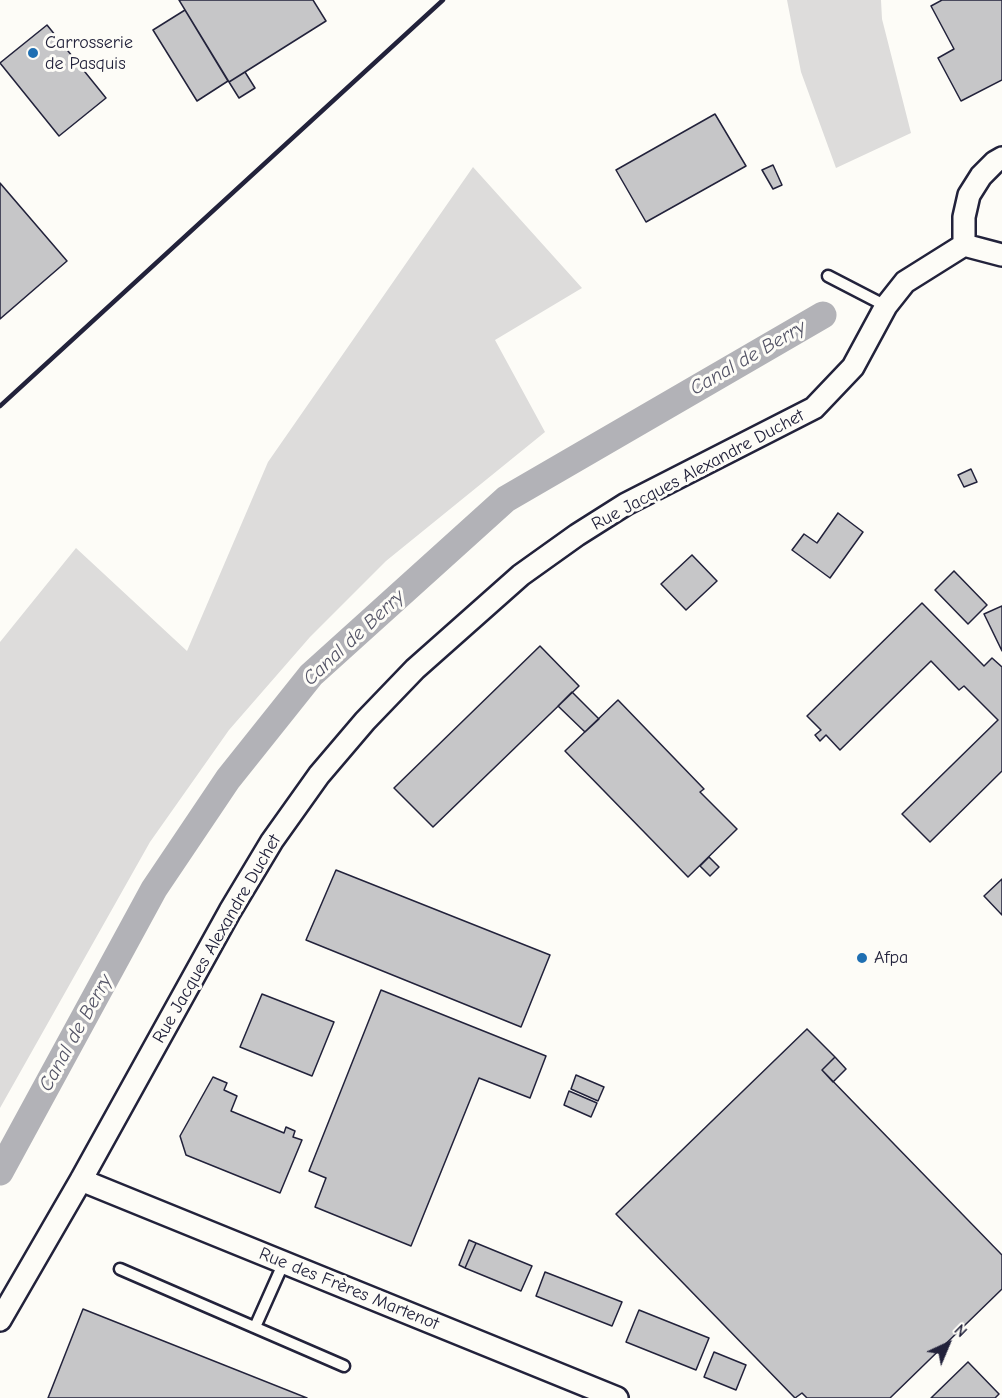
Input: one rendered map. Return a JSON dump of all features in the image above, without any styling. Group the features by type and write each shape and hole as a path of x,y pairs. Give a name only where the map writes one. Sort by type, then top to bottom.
{"street":[{"path":"1002,158 981,176 969,195 964,217 964,246 1002,255"},
{"name":"Rue Jacques Alexandre Duchet","path":"0,1320 81,1180 230,911 273,841 313,785 365,720 415,669 521,575 577,535 626,504 814,408 853,367 886,306 905,282 964,246"},
{"name":"Rue des Frères Martenot","path":"81,1180 616,1398"}],"lane":[{"path":"828,276 886,306"},
{"path":"255,1327 284,1262"},
{"path":"120,1269 344,1365"}],"shaded area":[{"path":"787,0 881,0 882,19 911,133 836,168 801,72"},
{"path":"473,167 582,288 495,340 545,432 386,561 310,637 229,730 150,842 0,1108 0,642 76,548 187,651 268,462"}],"building":[{"path":"179,0 313,0 326,21 229,82"},
{"path":"942,0 1002,0 1002,80 961,101 938,58 954,49 931,6"},
{"path":"185,10 228,81 197,101 153,30"},
{"path":"47,25 106,98 59,136 0,63"},
{"path":"245,72 255,88 239,98 229,82"},
{"path":"715,114 746,166 646,222 616,170"},
{"path":"773,165 782,185 773,189 762,170"},
{"path":"0,183 67,261 0,319"},
{"path":"971,469 977,482 964,487 958,475"},
{"path":"838,513 863,532 830,578 792,550 804,534 817,543"},
{"path":"692,555 717,581 686,610 661,584"},
{"path":"954,571 987,605 968,624 935,590"},
{"path":"922,603 984,666 992,658 1002,667 1002,771 930,842 902,814 998,720 964,686 959,690 931,661 840,750 826,735 820,741 815,735 821,730 807,716"},
{"path":"1002,606 1002,651 984,614"},
{"path":"540,646 579,686 433,827 394,788"},
{"path":"572,692 599,719 585,732 558,706"},
{"path":"618,700 704,789 700,792 737,829 688,877 565,751"},
{"path":"709,857 719,867 710,876 700,866"},
{"path":"336,870 550,955 521,1027 306,940"},
{"path":"1002,879 1002,915 984,896"},
{"path":"381,990 546,1056 530,1098 479,1078 411,1246 315,1207 326,1178 309,1171"},
{"path":"262,994 334,1022 312,1076 240,1047"},
{"path":"807,1029 835,1057 822,1070 1002,1255 1002,1289 890,1398 807,1398 802,1393 795,1398 616,1214"},
{"path":"835,1057 846,1069 833,1082 822,1070"},
{"path":"576,1075 604,1087 598,1101 571,1089"},
{"path":"213,1077 227,1083 224,1090 237,1096 231,1111 284,1133 286,1127 295,1131 293,1137 302,1140 280,1193 186,1155 180,1136"},
{"path":"569,1091 597,1103 591,1117 564,1105"},
{"path":"469,1240 476,1243 465,1268 459,1265"},
{"path":"476,1243 532,1266 521,1291 465,1268"},
{"path":"545,1272 622,1302 612,1326 536,1296"},
{"path":"83,1309 307,1398 48,1398"},
{"path":"639,1310 709,1338 696,1370 626,1342"},
{"path":"714,1352 746,1365 736,1390 704,1377"},
{"path":"968,1362 999,1394 995,1398 931,1398"}],"waterway":[{"name":"Canal de Berry","path":"0,1172 154,889 228,779 311,675 506,499 823,315"}],"railway":[{"path":"0,406 443,0"}],"place":[{"name":"Carrosserie de Pasquis","path":"33,53"},
{"name":"Afpa","path":"862,958"}]}
